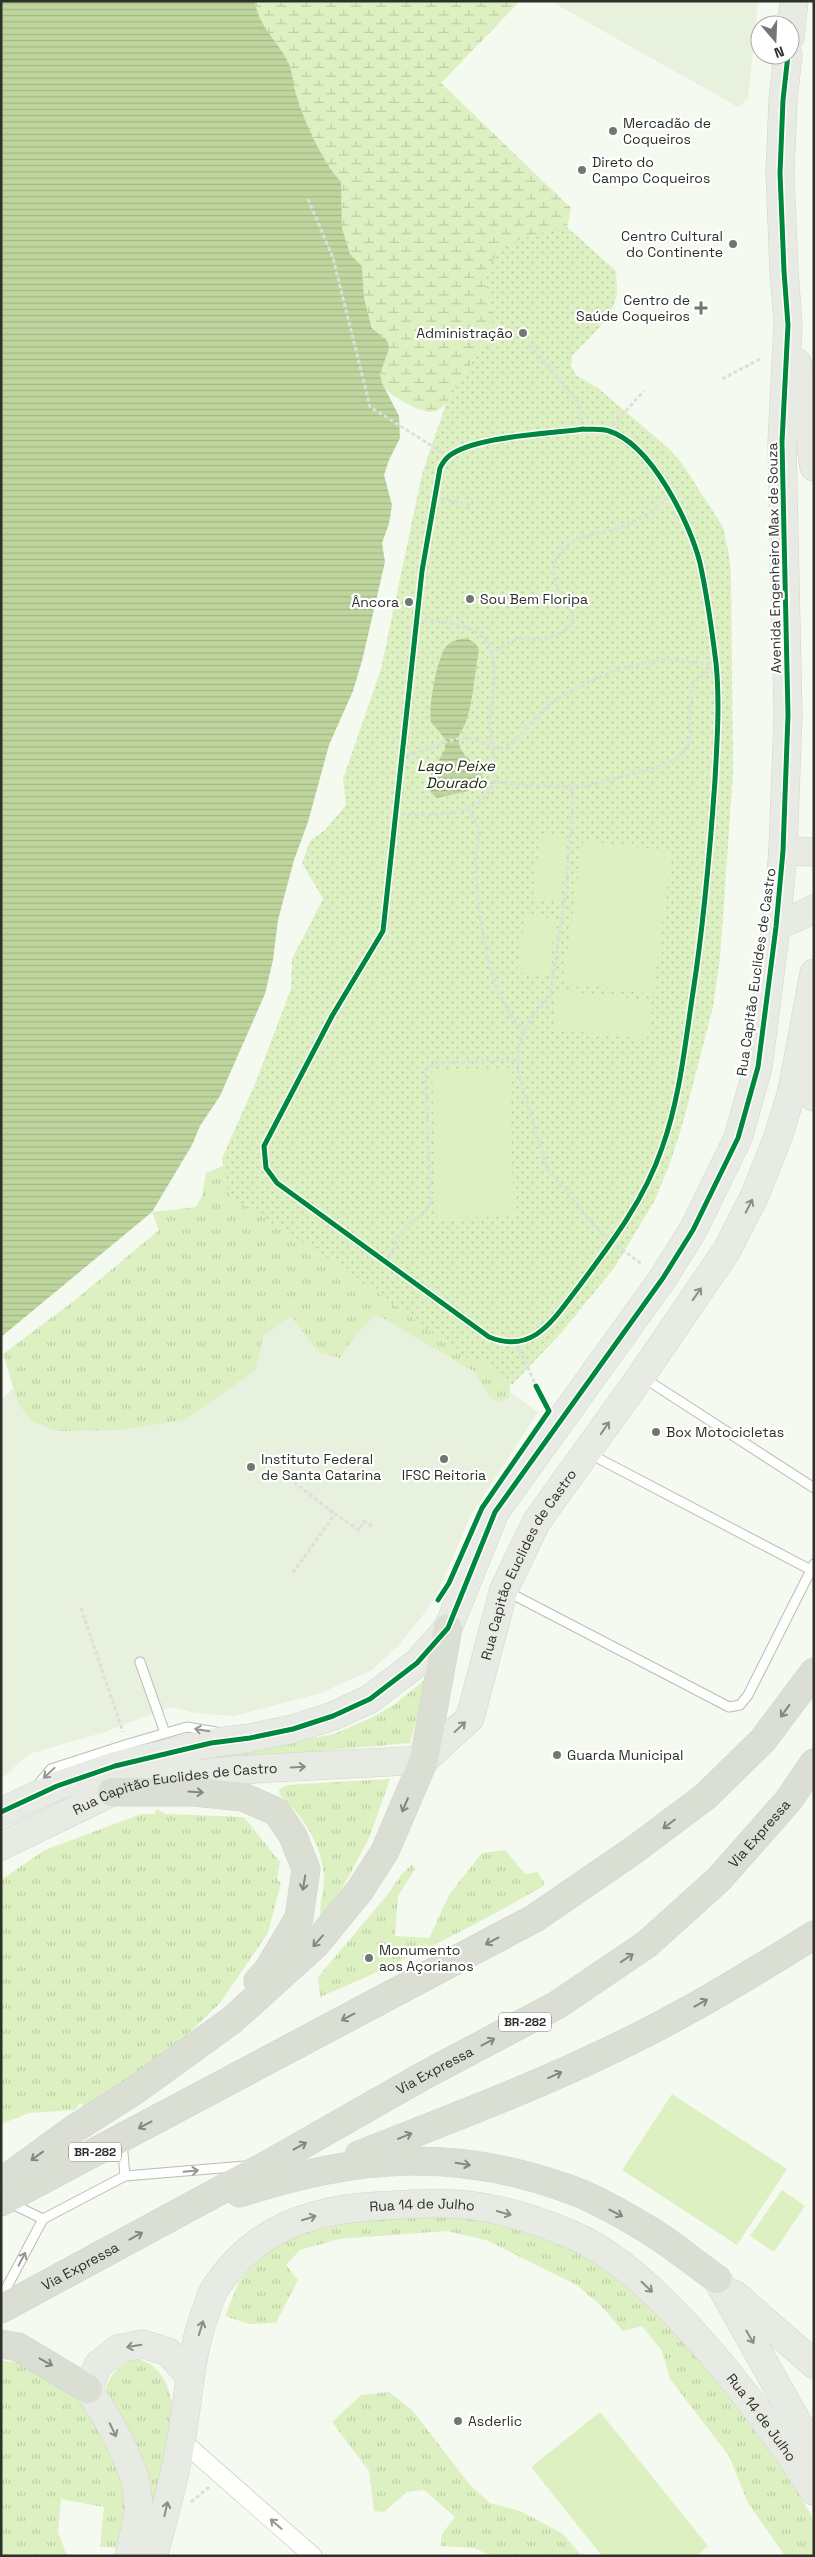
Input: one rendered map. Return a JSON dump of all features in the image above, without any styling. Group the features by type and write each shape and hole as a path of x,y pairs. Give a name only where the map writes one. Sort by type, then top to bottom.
{"highway":[{"path":"2,2196 11,2175 58,2141 134,2091 232,2020 315,1945 360,1890 385,1851 424,1760 448,1628"},
{"name":"BR-282","path":"2,2196 122,2137 535,1918 634,1850 706,1796 763,1740 814,1672"},
{"name":"Via Expressa","path":"1,2309 181,2212 423,2076 557,2005 647,1944 719,1880 788,1801 814,1763"},
{"path":"112,1792 194,1792 243,1797 277,1812 293,1836 306,1869 299,1918 268,1970 191,2048"},
{"path":"311,2174 525,2088 613,2049 731,1986 814,1935"},
{"path":"181,2212 267,2184 311,2174 381,2161 439,2160 497,2169 567,2188 648,2229 718,2279"},
{"path":"1,2344 18,2346 88,2389"}],"main road":[{"path":"792,15 794,1"},
{"name":"Avenida Engenheiro Max de Souza","path":"783,851 788,706 782,442 788,325 780,173 783,100 787,65"},
{"name":"Avenida Engenheiro Max de Souza","path":"788,325 806,406 814,467"},
{"path":"783,851 814,852"},
{"name":"Rua Capitão Euclides de Castro","path":"1,1812 27,1798 106,1769 211,1743 250,1738 334,1716 370,1699 417,1663 448,1628 495,1512 663,1278 693,1230 738,1138 758,1066 776,927 783,851"},
{"path":"776,927 814,909"},
{"path":"814,972 814,1097"},
{"name":"Rua Capitão Euclides de Castro","path":"1,1846 112,1792 151,1780 186,1774 424,1760 470,1718 504,1589 537,1520 642,1376 728,1250 755,1195 778,1137 792,1091 814,972"},
{"name":"Rua 14 de Julho","path":"153,2556 181,2440 189,2375 200,2327 215,2289 243,2255 284,2226 339,2209 415,2204 480,2206 529,2220 583,2240 632,2273 680,2320 735,2382 814,2491"},
{"path":"718,2279 814,2364"},
{"path":"718,2279 814,2452"},
{"path":"128,2556 138,2513 133,2472 106,2417 88,2389 98,2365 118,2349 143,2344 168,2352 189,2375"}],"street":[{"path":"181,2440 313,2556"}],"lane":[{"path":"642,1376 814,1488"},
{"path":"504,1589 729,1707 740,1705 748,1695 812,1567 588,1452"},
{"path":"140,1662 165,1733"},
{"path":"27,1798 50,1769 187,1727 250,1738"},
{"path":"122,2137 125,2176"},
{"path":"1,2298 43,2219 125,2176 267,2164"},
{"path":"2,2196 43,2219"}],"path":[{"path":"308,199 333,258 370,407 448,456"},
{"path":"530,346 579,403 583,429"},
{"path":"722,379 764,358"},
{"path":"608,430 644,390"},
{"path":"491,655 507,644 525,638 548,638 569,627 572,621 572,612 555,584 554,574 555,565 566,548 574,540 608,531 644,517 671,494"},
{"path":"435,497 471,505"},
{"path":"396,813 438,814 468,808 487,796 496,782 490,720 494,669 488,644 476,632 461,626 416,620"},
{"path":"400,755 417,754 441,742 463,738 478,740 494,749 508,745 534,717 569,690 646,663 667,660 716,665 694,682 690,709 690,743 681,755 651,769 605,783 572,788 496,782"},
{"path":"572,788 572,814 566,889 550,997 532,1018 524,1031 518,1047 518,1071 531,1121 548,1169 603,1235 648,1268"},
{"path":"468,808 479,832 475,857 484,934 499,996 513,1020 524,1031"},
{"path":"385,1262 392,1254 402,1232 429,1209 431,1201 425,1070 435,1063 518,1060"},
{"path":"517,1343 540,1394"},
{"path":"294,1482 359,1530 364,1521 374,1527"},
{"path":"293,1574 335,1514"},
{"path":"81,1608 128,1744"}],"shaded area":[{"path":"550,1 758,1 757,15 750,15 751,65 748,99 738,107"},
{"name":"Instituto Federal de Santa Catarina","path":"229,1196 538,1412 470,1517 439,1590 429,1607 398,1646 372,1670 321,1693 234,1716 196,1713 170,1707 105,1732 29,1754 1,1779 1,1400 56,1346"}],"green space":[{"path":"255,1 520,1 441,83 571,208 567,227 518,241 487,288 494,321 492,330 446,404 437,411 427,412 412,406 389,392 381,382 381,372 387,356 370,321 364,298 362,266 350,254 342,228 341,182 327,163 314,140 299,105 289,64 260,19"},
{"path":"567,227 616,271 617,295 613,307 598,329 572,356 571,366 577,376 598,388 667,447 681,462 723,527 731,575 733,774 720,958 713,1007 684,1119 671,1160 655,1200 614,1268 562,1332 512,1385 492,1367 481,1361 467,1358 345,1269 229,1196 222,1158 255,1084 291,989 292,959 323,899 302,863 310,841 326,829 346,805 343,779 381,669 422,474 446,404 492,330 492,314 487,288 488,273 493,261 501,251 512,244 525,238"},
{"path":"541,835 568,838 560,901 533,898"},
{"path":"583,840 672,852 653,994 563,982"},
{"path":"525,915 556,919 548,976 517,972"},
{"path":"558,990 652,1001 647,1039 553,1029"},
{"path":"509,1068 514,1216 437,1219 432,1071"},
{"path":"232,1162 511,1375 509,1398 500,1402 490,1397 475,1372 376,1314 356,1334 340,1358 319,1352 291,1316 263,1336 256,1370 184,1420 121,1430 57,1431 31,1421 18,1403 3,1354 75,1300 159,1230 152,1212 196,1207 202,1196 206,1173"},
{"path":"428,1677 410,1743 199,1762 238,1752 334,1734 371,1718 394,1705"},
{"path":"390,1779 370,1836 347,1880 321,1919 320,1909 324,1876 320,1853 304,1822 280,1795 279,1790 287,1785"},
{"path":"157,1809 166,1814 244,1817 280,1862 277,1879 281,1883 268,1933 220,2003 170,2051 86,2108 80,2103 75,2110 29,2113 1,2124 1,1880 45,1850 141,1814 154,1814"},
{"path":"505,1850 525,1874 538,1872 545,1885 435,1944 320,1997 318,1977 412,1864 415,1869 398,1896 395,1936 429,1938 449,1895 482,1853"},
{"path":"672,2094 787,2169 737,2245 622,2170"},
{"path":"782,2190 805,2206 774,2252 750,2236"},
{"path":"421,2215 482,2220 528,2231 574,2248 625,2282 722,2379 762,2432 814,2520 814,2556 785,2556 748,2503 729,2456 670,2379 662,2351 642,2326 623,2331 603,2308 577,2285 486,2240 447,2231 339,2239 300,2250 286,2265 298,2280 276,2323 249,2324 225,2316 239,2282 261,2254 288,2235 341,2216"},
{"path":"135,2359 151,2365 162,2376 169,2391 173,2407 147,2556 106,2387 117,2369"},
{"path":"1,2360 34,2366 83,2404 112,2441 133,2514 125,2548 100,2547 104,2507 61,2499 58,2532 67,2556 1,2556"},
{"path":"389,2392 413,2411 470,2485 490,2503 520,2511 562,2533 582,2556 492,2556 474,2548 441,2546 442,2534 455,2517 424,2490 407,2492 384,2512 374,2511 369,2471 332,2422 361,2395"},
{"path":"600,2412 708,2546 696,2556 602,2556 531,2467"}],"water":[{"path":"1,1 255,1 260,19 289,64 299,105 314,140 327,163 341,182 342,228 350,254 362,266 364,298 372,328 388,342 389,349 380,374 382,383 399,416 400,438 384,475 392,505 389,524 382,543 385,562 362,661 353,691 329,745 308,822 294,860 278,920 273,960 265,994 220,1096 200,1126 192,1145 152,1212 1,1337"},
{"name":"Lago Peixe Dourado","path":"467,638 476,644 479,650 470,706 459,740 464,754 479,769 483,779 468,791 437,798 426,784 445,749 445,739 431,722 430,715 434,684 445,648 452,642"}],"cycle path":[{"path":"1,1812 57,1786 115,1766 211,1743 250,1738 293,1729 333,1716 370,1699 417,1663 448,1628 495,1512 663,1278 693,1230 738,1138 758,1067 776,927 783,851 788,715 782,442 788,325 780,173 783,100 787,65"},
{"path":"583,429 609,431 625,439 640,451 654,468 678,507 695,546 700,563 713,638 718,692 716,766 709,860 681,1071 668,1129 655,1167 625,1222 602,1256 550,1323 530,1338 518,1341 504,1341 489,1337 277,1183 266,1168 264,1146 332,1016 383,931 422,571 440,468 449,456 461,449 476,444 513,437 583,429"},
{"path":"438,1600 449,1583 482,1508 549,1411 536,1386"}],"place":[{"name":"Mercadão de Coqueiros","path":"613,131"},
{"name":"Direto do Campo Coqueiros","path":"582,170"},
{"name":"Centro Cultural do Continente","path":"733,244"},
{"name":"Centro de Saúde Coqueiros","path":"701,308"},
{"name":"Administração","path":"523,333"},
{"name":"Sou Bem Floripa","path":"470,599"},
{"name":"Âncora","path":"409,602"},
{"name":"Box Motocicletas","path":"656,1432"},
{"name":"IFSC Reitoria","path":"444,1459"},
{"name":"Instituto Federal de Santa Catarina","path":"251,1467"},
{"name":"Guarda Municipal","path":"557,1755"},
{"name":"Monumento aos Açorianos","path":"369,1958"},
{"name":"Asderlic","path":"458,2421"}]}
